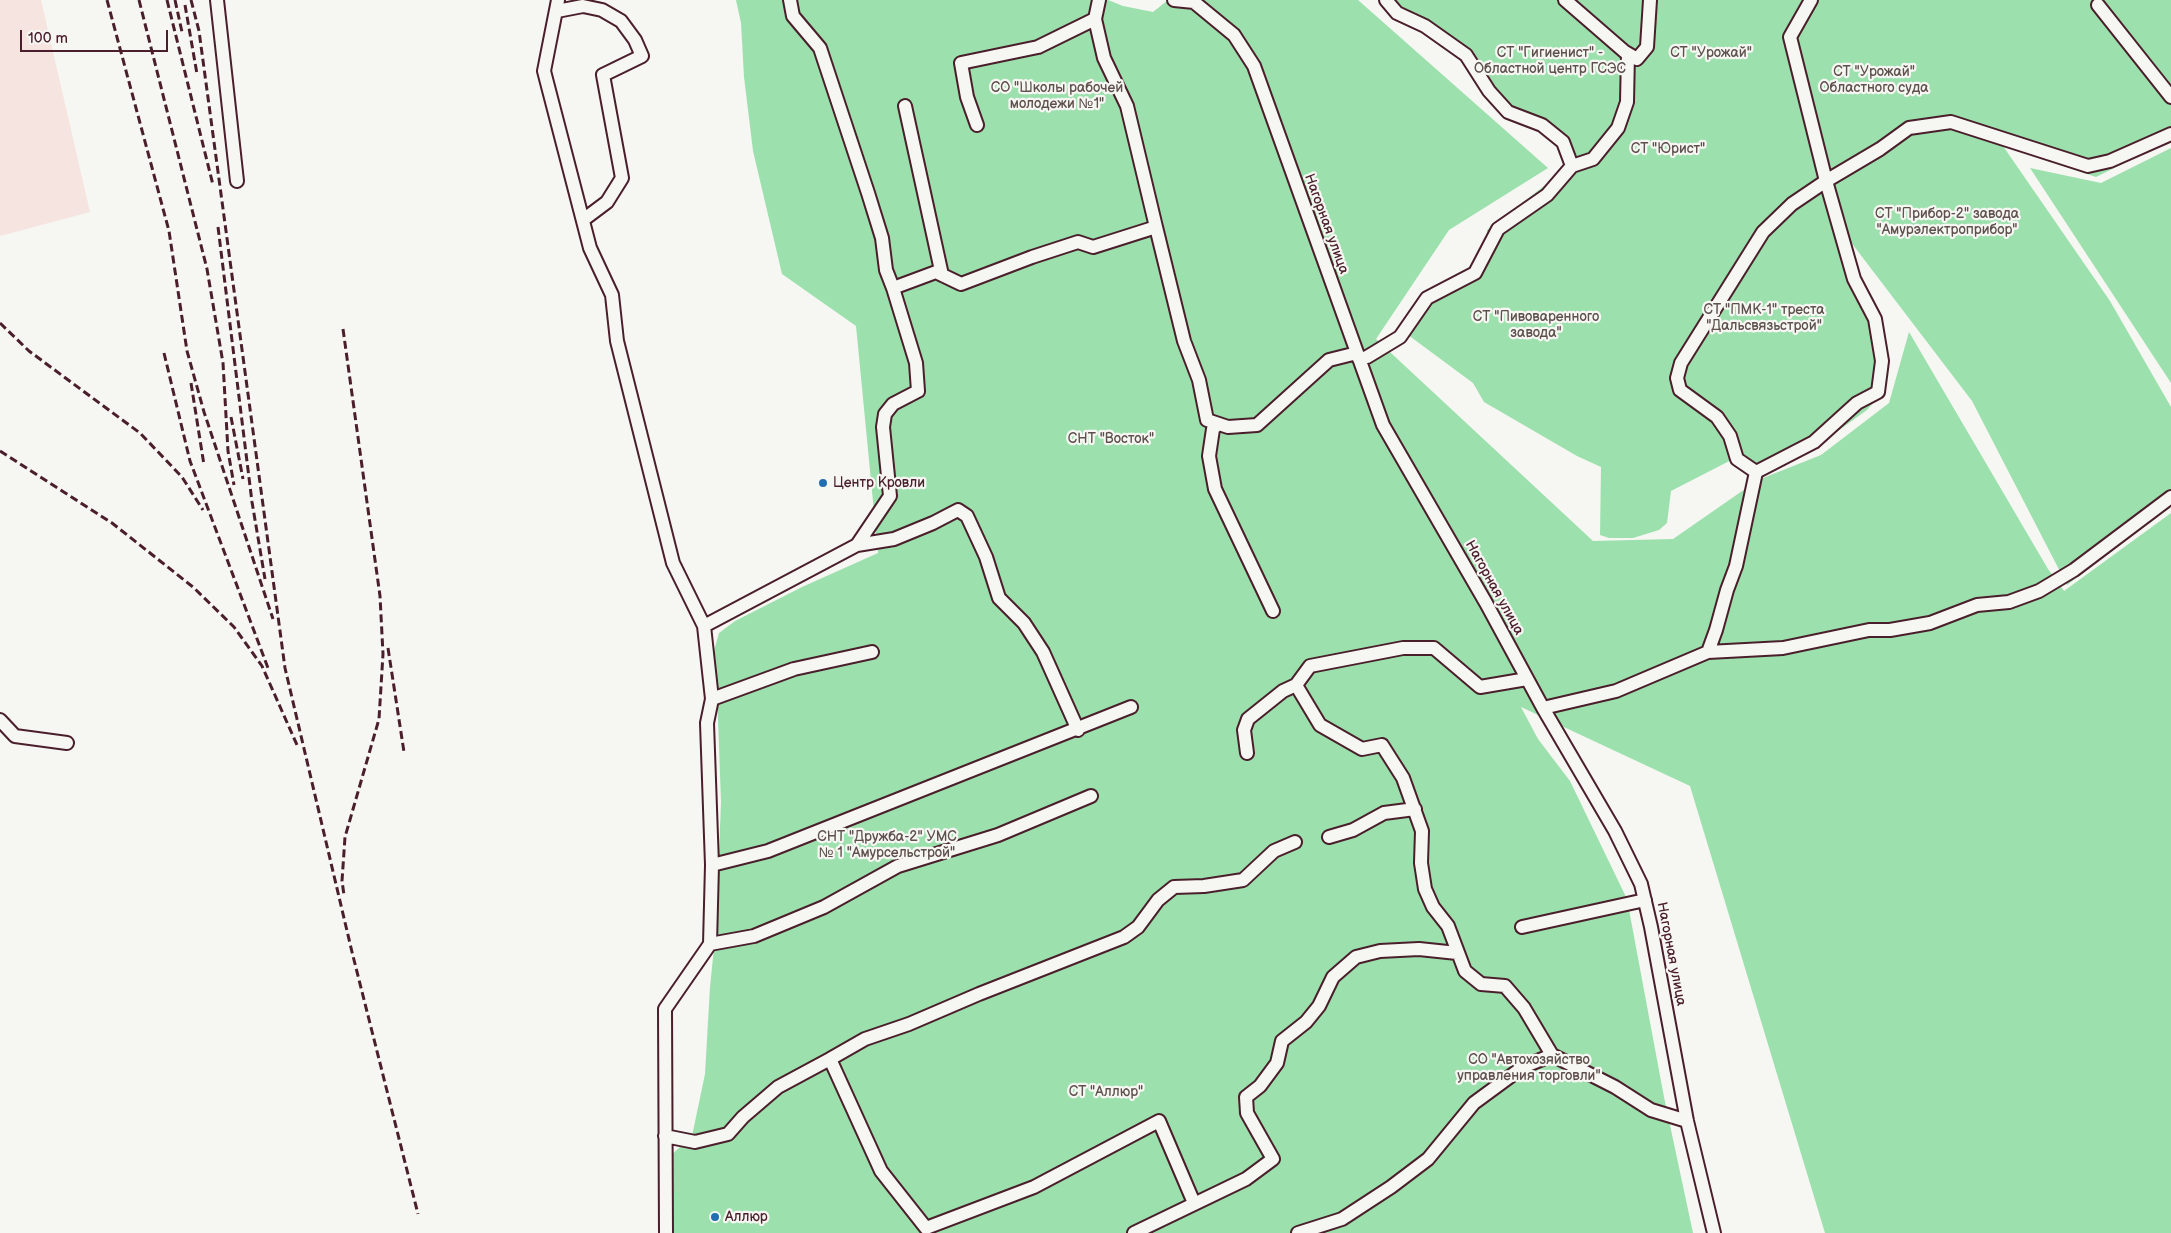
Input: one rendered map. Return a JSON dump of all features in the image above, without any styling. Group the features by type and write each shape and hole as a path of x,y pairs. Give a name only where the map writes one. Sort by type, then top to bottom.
{"street":[{"path":"216,0 237,181"},
{"path":"790,0 793,16 820,48 882,238 886,270 916,363 918,391 893,404 884,414 883,427 890,496 857,545"},
{"path":"1099,0 1095,19 1104,58 1126,106 1184,341 1199,380 1207,420 1228,428 1257,425 1329,360 1358,356 1367,357 1400,336 1427,298 1475,273 1498,229 1547,195 1572,166 1593,159 1618,128 1627,102 1628,54"},
{"name":"Нагорная улица","path":"1174,0 1194,2 1220,23 1234,35 1254,66 1383,424 1543,708 1616,831 1642,884 1687,1121 1714,1233"},
{"path":"1386,0 1397,13 1425,26 1466,55 1489,91 1508,112 1542,125 1563,142 1572,166"},
{"path":"1565,0 1628,54 1637,59 1647,47 1650,0"},
{"path":"1756,472 1814,442 1857,403 1878,392 1882,361 1875,319 1854,280 1826,181 1790,37 1811,0"},
{"path":"2098,5 2171,97"},
{"path":"584,220 607,202 622,178 603,74 642,56 635,40 621,21 602,10 583,6 557,6 544,71 590,248 612,295 617,341 673,563 704,626 712,699 707,723 712,865 710,944 665,1009 666,1233"},
{"path":"977,125 967,97 961,63 1038,47 1095,19"},
{"path":"905,106 942,275"},
{"path":"1756,472 1737,459 1730,436 1717,418 1680,390 1677,378 1681,363 1762,232 1792,204 1880,149 1909,128 1951,122 2088,166 2110,161 2171,134"},
{"path":"893,288 936,272 962,284 1032,257 1078,242 1094,247 1156,227"},
{"path":"1218,424 1213,429 1209,456 1215,489 1273,611"},
{"path":"1708,652 1716,630 1726,590 1736,566 1756,472"},
{"path":"1543,708 1616,691 1708,652 1783,648 1869,630 1890,630 1930,623 1977,606 2009,602 2038,591 2074,570 2171,497"},
{"path":"704,626 857,545 894,539 933,523 958,510 967,516 986,557 999,598 1024,623 1044,652 1078,730"},
{"path":"1247,753 1244,730 1248,719 1283,691 1296,685 1310,666 1403,648 1434,648 1480,687 1527,679"},
{"path":"712,699 794,670 872,652"},
{"path":"1296,685 1320,725 1362,749 1382,745 1403,778 1422,831 1421,863 1425,889 1433,906 1448,926 1465,970 1481,984 1505,986 1524,1008 1552,1055 1594,1076 1651,1110 1687,1121"},
{"path":"712,865 768,851 1131,708"},
{"path":"0,720 15,736 67,743"},
{"path":"710,944 754,936 824,907 898,866 998,835 1091,796"},
{"path":"1329,837 1353,830 1384,813 1414,809"},
{"path":"665,1136 695,1142 728,1134 743,1117 778,1086 865,1039 909,1024 979,994 1124,937 1138,927 1158,900 1174,887 1204,886 1243,880 1274,852 1295,842"},
{"path":"1522,927 1645,900"},
{"path":"1134,1233 1246,1180 1273,1159 1247,1114 1246,1097 1260,1086 1276,1063 1282,1040 1306,1022 1320,1006 1333,977 1356,957 1380,951 1419,949 1457,953"},
{"path":"1298,1233 1342,1219 1391,1187 1428,1159 1474,1103 1522,1067 1552,1055"},
{"path":"830,1059 881,1171 926,1228 1034,1187 1159,1121 1194,1204"}],"shaded area":[{"path":"0,0 41,0 90,212 0,236"}],"green space":[{"path":"736,0 1108,0 1123,6 1153,12 1168,0 1358,0 1548,168 1449,230 1376,339 1593,541 1673,539 1758,480 1821,455 1889,403 1909,332 2048,569 2064,591 2171,513 2171,1233 1825,1233 1690,786 1521,707 1538,739 1570,781 1627,899 1664,1097 1693,1233 669,1233 669,1157 692,1136 705,1074 710,987 716,928 721,802 717,691 713,654 719,633 735,621 802,587 878,553 856,326 782,274 753,151 744,77 741,23"},
{"path":"1390,0 2171,0 2171,140 2096,177 2003,146 2110,301 2171,407 2171,507 2067,585 1972,401 1850,241 1863,283 1882,322 1887,352 1886,388 1867,410 1810,451 1765,474 1741,455 1671,491 1667,523 1659,530 1633,538 1609,538 1600,535 1601,467 1577,456 1484,402 1473,383 1400,329 1417,307 1470,273 1488,241 1487,230 1561,173 1570,152 1506,104 1471,58 1404,13"},
{"path":"2171,148 2171,383 2030,168 2101,183"}],"railway":[{"path":"107,0 169,231 187,351 204,412 273,619"},
{"path":"139,0 207,269 223,363 228,451 234,485"},
{"path":"167,0 213,185"},
{"path":"175,0 182,32"},
{"path":"191,0 199,31 285,668 352,952 418,1214"},
{"path":"185,5 197,74"},
{"path":"218,227 252,502 265,579"},
{"path":"0,323 29,351 140,433 182,477 203,510"},
{"path":"343,329 380,596 383,654 379,719 345,837 342,881 344,895"},
{"path":"164,353 190,461 268,668"},
{"path":"191,383 204,465"},
{"path":"231,417 243,479"},
{"path":"0,451 112,523 193,587 234,627 262,666 297,745"},
{"path":"388,648 404,752"}],"place":[{"name":"Центр Кровли","path":"823,483"},
{"name":"Аллюр","path":"715,1217"}],"park label":[{"name":"СТ \"Урожай\"","path":"1711,53"},
{"name":"СТ \"Гигиенист\" - Областной центр ГСЭС","path":"1550,62"},
{"name":"СТ \"Урожай\" Областного суда","path":"1874,80"},
{"name":"СО \"Школы рабочей молодежи №1\"","path":"1057,96"},
{"name":"СТ \"Юрист\"","path":"1668,149"},
{"name":"СТ \"Прибор-2\" завода \"Амурэлектроприбор\"","path":"1947,222"},
{"name":"СТ \"ПМК-1\" треста \"Дальсвязьстрой\"","path":"1764,318"},
{"name":"СТ \"Пивоваренного завода\"","path":"1536,326"},
{"name":"СНТ \"Восток\"","path":"1111,439"},
{"name":"СНТ \"Дружба-2\" УМС № 1 \"Амурсельстрой\"","path":"887,846"},
{"name":"СО \"Автохозяйство управления торговли\"","path":"1529,1068"},
{"name":"СТ \"Аллюр\"","path":"1106,1092"}]}
